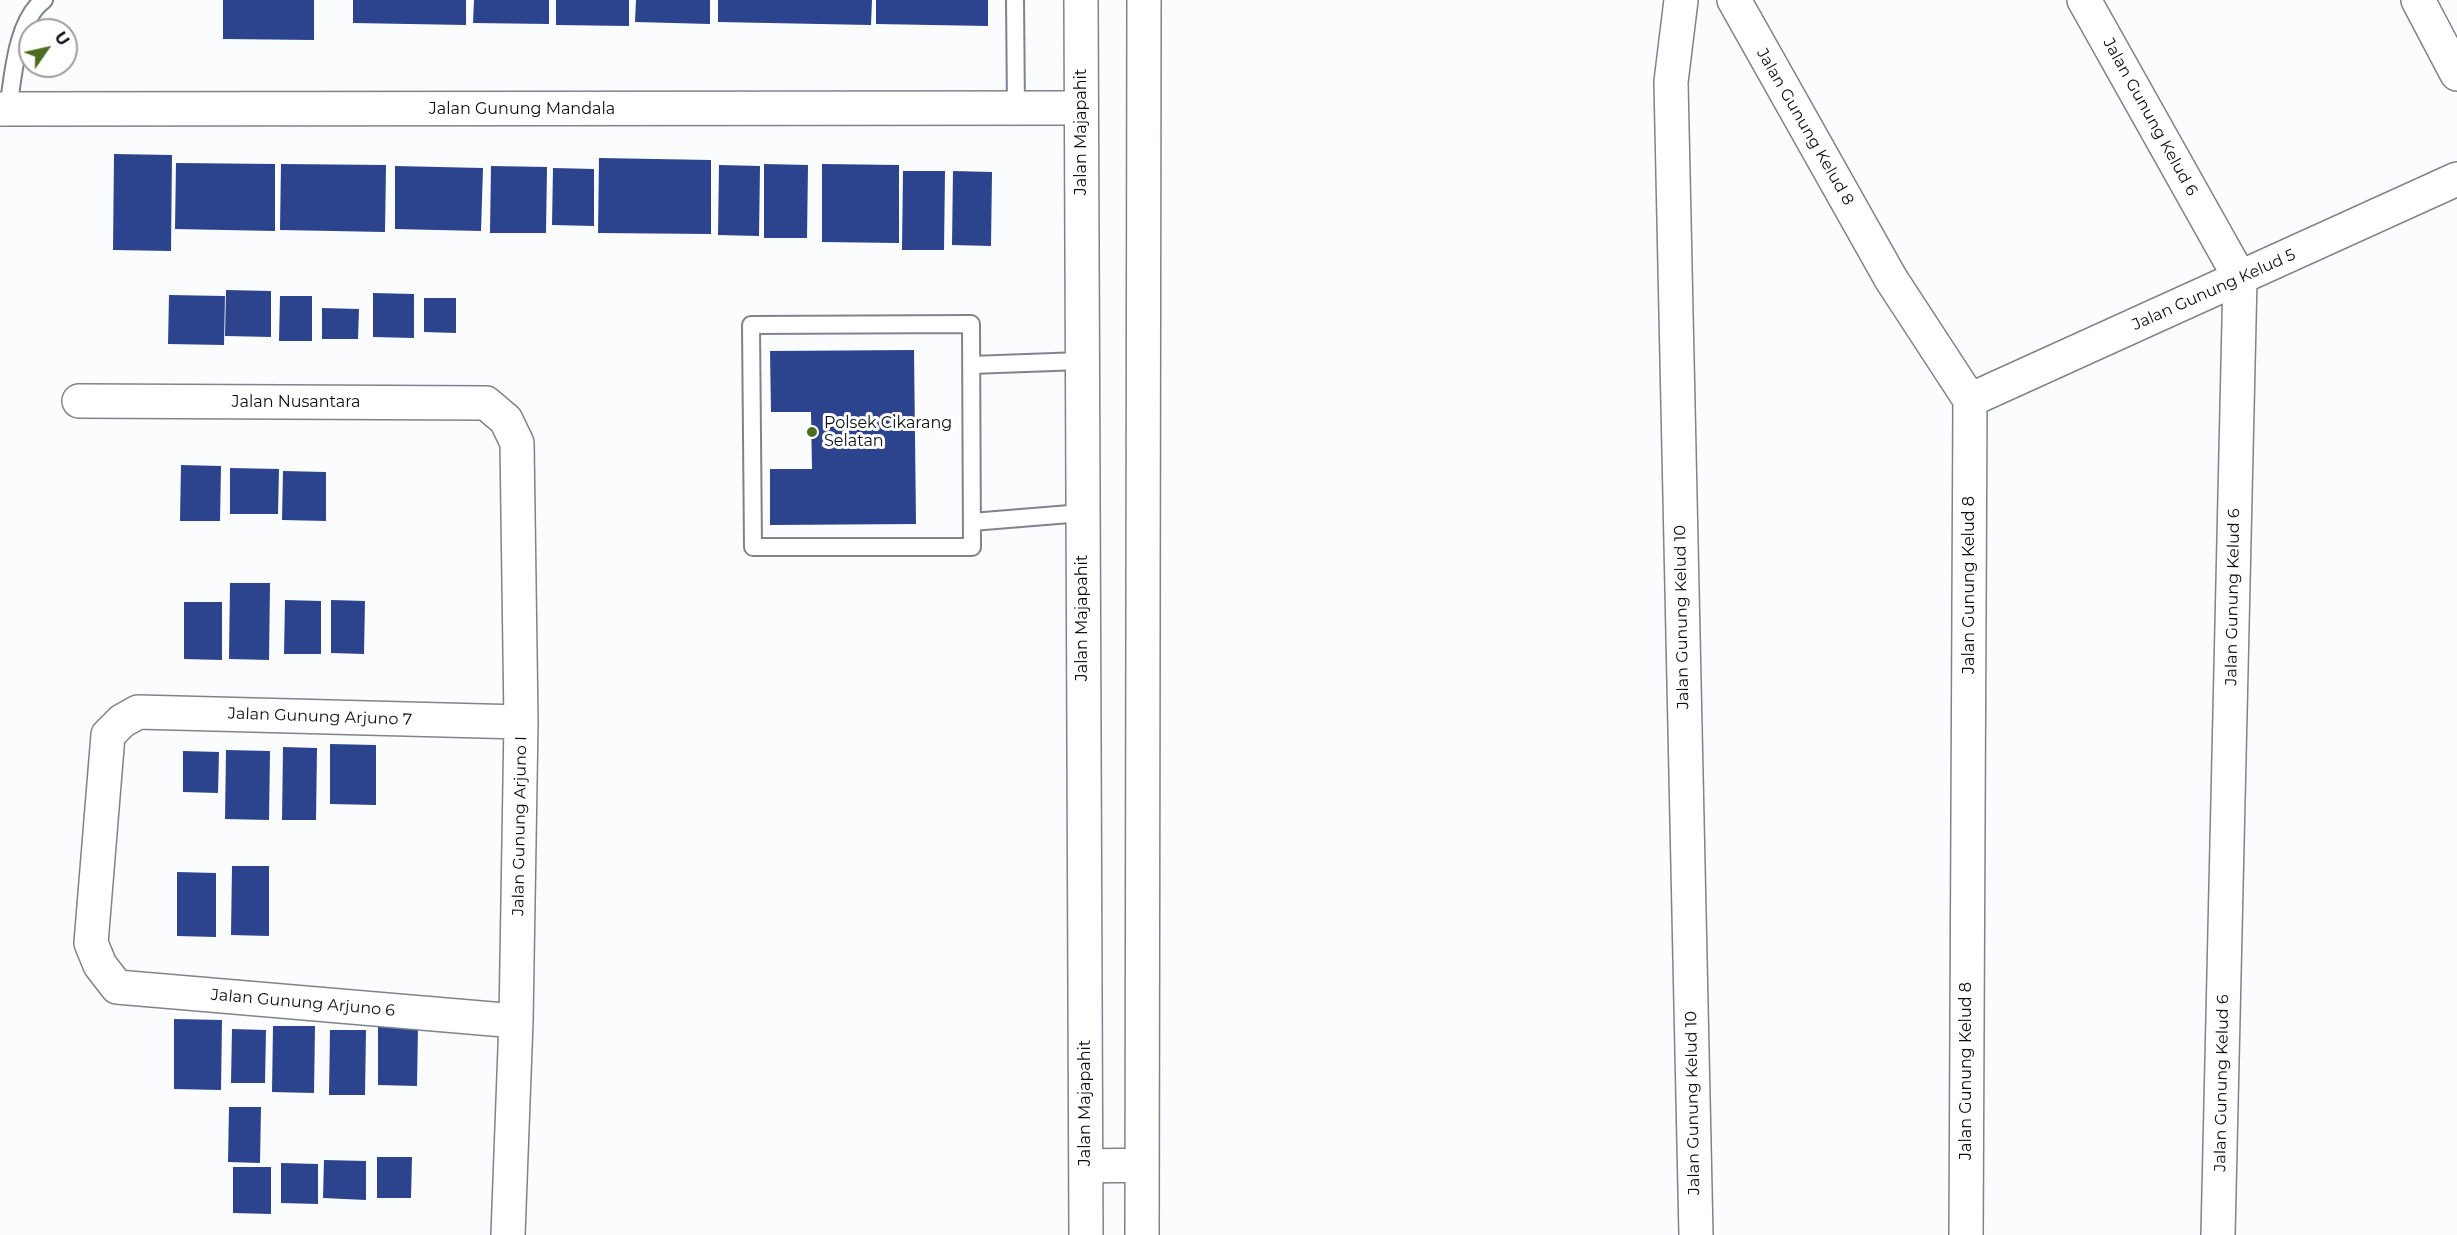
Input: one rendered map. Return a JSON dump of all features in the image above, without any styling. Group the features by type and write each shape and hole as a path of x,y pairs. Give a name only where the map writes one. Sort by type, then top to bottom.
{"street":[{"name":"Jalan Majapahit","path":"1081,0 1086,1235"},
{"path":"1142,1235 1144,0"},
{"name":"Jalan Gunung Kelud 10","path":"1681,0 1671,82 1696,1235"},
{"name":"Jalan Gunung Kelud 8","path":"1734,0 1891,279 1970,400 1966,1235"},
{"name":"Jalan Gunung Kelud 6","path":"2084,0 2240,278 2218,1235"},
{"path":"2418,0 2457,74"},
{"name":"Jalan Gunung Mandala","path":"4,110 1081,108"},
{"name":"Jalan Gunung Kelud 5","path":"1970,400 2457,179"},
{"name":"Jalan Nusantara","path":"79,402 486,403 506,420"},
{"name":"Jalan Gunung Arjuno I","path":"506,420 517,443 522,722 516,1021 508,1235"},
{"name":"Jalan Gunung Arjuno 7","path":"100,965 91,943 108,735 122,721 138,712 522,722"},
{"name":"Jalan Gunung Arjuno 6","path":"100,965 117,987 516,1021"},
{"path":"1086,1166 1141,1165"}],"lane":[{"path":"4,110 19,39 38,4 44,0"},
{"path":"1015,0 1030,108"},
{"path":"970,324 972,522 972,547 753,547 751,325 970,324"},
{"path":"971,365 1081,361"},
{"path":"972,522 1082,513"}],"building":[{"path":"223,0 314,0 314,40 223,39"},
{"path":"353,0 466,0 466,25 353,23"},
{"path":"474,0 549,0 549,24 473,23"},
{"path":"556,0 629,0 629,26 556,25"},
{"path":"636,0 710,0 710,24 635,22"},
{"path":"718,0 872,0 871,25 718,22"},
{"path":"876,0 988,0 988,26 876,24"},
{"path":"114,154 172,155 171,251 113,250"},
{"path":"599,158 711,160 711,234 598,233"},
{"path":"176,163 275,164 275,231 175,229"},
{"path":"281,164 386,165 385,232 280,230"},
{"path":"764,164 808,165 807,238 764,238"},
{"path":"822,164 899,165 899,243 822,242"},
{"path":"719,165 760,166 759,236 718,235"},
{"path":"395,166 483,168 481,231 395,229"},
{"path":"491,166 547,167 546,233 490,233"},
{"path":"553,168 594,169 594,226 552,225"},
{"path":"903,171 945,171 944,250 902,250"},
{"path":"953,171 992,172 991,246 952,245"},
{"path":"226,290 271,291 271,337 225,336"},
{"path":"373,293 414,294 414,338 373,337"},
{"path":"169,295 225,296 224,345 168,344"},
{"path":"280,296 312,296 312,341 279,341"},
{"path":"424,298 456,298 456,333 424,332"},
{"path":"322,308 359,309 358,339 322,339"},
{"path":"914,350 916,524 770,525 770,469 812,469 811,412 771,412 770,351"},
{"path":"181,465 221,466 220,521 180,521"},
{"path":"230,468 279,469 278,514 230,514"},
{"path":"283,471 326,472 326,521 282,520"},
{"path":"230,583 270,583 269,660 229,659"},
{"path":"285,600 321,601 321,654 284,654"},
{"path":"331,600 365,601 364,654 331,653"},
{"path":"184,602 222,602 222,660 184,659"},
{"path":"330,744 376,745 376,805 330,804"},
{"path":"283,747 317,748 316,820 282,820"},
{"path":"226,750 270,751 269,820 225,819"},
{"path":"183,751 219,752 218,793 183,792"},
{"path":"232,866 269,866 269,936 231,935"},
{"path":"177,872 216,873 216,937 177,936"},
{"path":"174,1019 222,1020 221,1090 174,1089"},
{"path":"378,1024 418,1025 417,1086 378,1085"},
{"path":"273,1026 315,1026 314,1093 272,1092"},
{"path":"232,1029 266,1030 265,1083 231,1083"},
{"path":"330,1030 366,1030 365,1095 329,1095"},
{"path":"229,1107 261,1107 260,1163 228,1162"},
{"path":"377,1157 412,1157 411,1198 377,1198"},
{"path":"324,1160 366,1161 366,1200 323,1198"},
{"path":"281,1163 318,1164 318,1204 281,1203"},
{"path":"233,1167 271,1167 271,1214 233,1213"}],"place":[{"name":"Polsek Cikarang Selatan","path":"812,432"}]}
